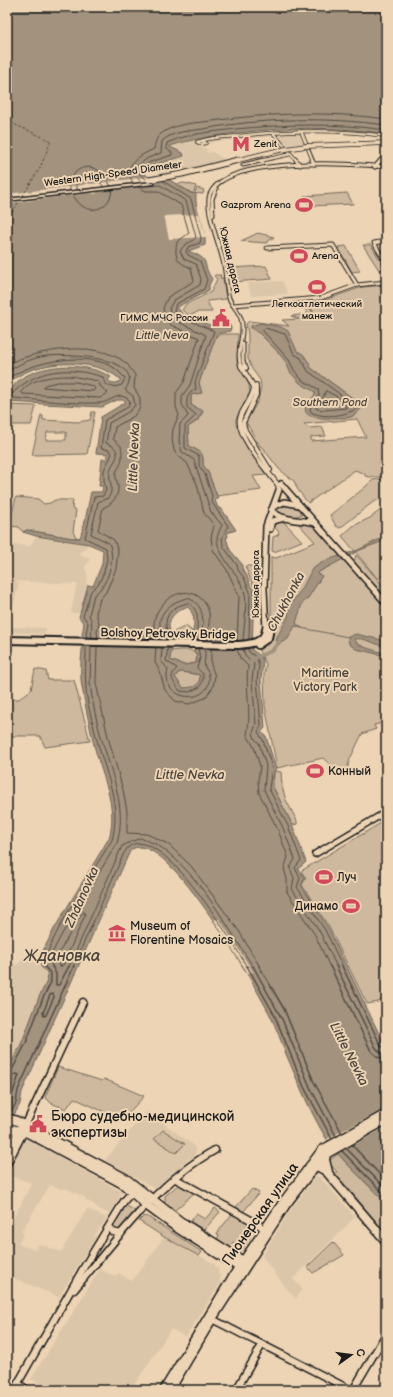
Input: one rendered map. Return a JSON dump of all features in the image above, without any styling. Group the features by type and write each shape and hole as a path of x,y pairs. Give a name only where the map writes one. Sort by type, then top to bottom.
{"highway":[{"name":"Western High-Speed Diameter","path":"7,199 165,181 286,152 333,147 386,144"}],"street":[{"path":"301,131 313,163"},
{"path":"203,141 223,137 301,131 343,132 386,136"},
{"path":"273,132 300,164"},
{"path":"254,170 243,165 291,154"},
{"path":"375,166 386,154"},
{"name":"Южная дорога","path":"281,484 268,467 244,428 243,420 253,401 257,388 243,363 244,319 229,297 224,267 209,209 211,191 220,182 236,175 254,170 313,163 375,166 386,168"},
{"path":"386,241 374,243 386,263"},
{"path":"267,248 330,245 335,247 357,286"},
{"path":"234,305 321,298 357,286 386,282"},
{"name":"Южная дорога","path":"234,305 242,321 239,361 254,389 250,401 240,418 240,425 254,452 280,490 266,526 266,631 261,639 252,645"},
{"path":"281,484 386,603"},
{"path":"300,506 284,502 272,509 276,515 315,523"},
{"path":"287,518 300,516 305,512"},
{"name":"Южная дорога","path":"252,645 263,643 269,634 268,582 270,524 272,521 287,518"},
{"name":"Bolshoy Petrovsky Bridge","path":"7,641 252,645"},
{"path":"315,854 386,812"},
{"path":"7,1152 83,1002"},
{"path":"314,1166 333,1146 386,1114"},
{"path":"7,1118 17,1121 18,1129 7,1162"},
{"path":"314,1166 322,1150 386,1120"},
{"path":"18,1129 135,1189 149,1202 187,1226 243,1265"},
{"path":"69,1296 149,1202 197,1160 215,1150"},
{"path":"324,1156 329,1175"},
{"path":"314,1166 329,1175 386,1241"},
{"name":"Пионерская улица","path":"164,1390 265,1230 314,1166"},
{"name":"Пионерская улица","path":"243,1265 314,1166"},
{"path":"176,1179 258,1224 265,1230"},
{"path":"14,1390 124,1201 135,1189"},
{"path":"109,1227 113,1232 121,1234"},
{"path":"210,1318 352,1390 386,1334"},
{"name":"Пионерская улица","path":"171,1390 210,1318"},
{"path":"236,1390 262,1345"},
{"path":"18,1383 27,1390"}],"shaded area":[{"path":"298,129 304,146 284,148 274,136 219,141 200,146 209,150 205,151 208,153 213,152 225,160 161,175 150,168 182,157 182,153 169,146 186,141 251,132"},
{"path":"282,281 288,294 252,296 247,283"},
{"path":"36,536 89,544 79,554 90,559 84,569 86,570 88,578 86,584 88,585 81,613 71,612 77,584 14,581 19,583 8,627 46,628 45,634 7,632 7,592 10,582 7,581 7,544 30,546"},
{"path":"24,957 40,964 48,975 47,981 39,997 22,1042 7,1072 7,964 9,962 17,965"},
{"path":"147,1111 193,1145 196,1150 193,1160 190,1158 158,1188 154,1188 105,1160"},
{"path":"25,1137 40,1143 50,1151 122,1192 110,1214 85,1200 86,1198 65,1188 63,1190 50,1185 21,1232 24,1233 18,1244 35,1250 39,1244 61,1252 87,1209 107,1218 94,1236 96,1237 59,1297 9,1276 7,1280 7,1223 13,1219 32,1183 7,1175 7,1168"},
{"path":"316,1176 320,1177 355,1217 293,1279 302,1288 296,1299 262,1256 289,1212"},
{"path":"164,1237 215,1264 221,1278 219,1281 221,1282 186,1337 171,1329 131,1390 54,1390 31,1379 100,1269 116,1277 118,1273 132,1281"}],"green space":[{"path":"184,183 196,186 195,192 197,188 204,190 203,194 192,193 176,184"},
{"path":"347,193 353,204 310,206 304,196"},
{"path":"258,233 274,237 266,243 241,241"},
{"path":"363,245 371,245 386,270 379,270"},
{"path":"346,246 360,271 352,272 338,247"},
{"path":"266,266 272,279 233,282 232,276 238,275 237,273 231,273 230,268"},
{"path":"221,275 220,278 223,278 226,299 207,301 212,312 197,312 192,315 187,314 182,310 186,304 211,292 217,279 214,276"},
{"path":"386,285 386,477 367,477 365,474 355,470 308,503 298,490 294,481 279,469 265,449 260,446 246,422 258,401 261,386 260,380 252,369 248,359 248,334 246,324 249,321 289,326 282,320 299,319 291,316 308,314 305,309 310,308 315,316 308,301 328,299 362,287","holes":["357,419 366,437 311,441 311,437 326,436 322,427 309,428 304,424"]},
{"path":"222,334 238,334 237,362 249,385 250,392 236,419 236,425 266,475 253,476 261,490 217,496 208,472 203,465 202,455 199,451 189,447 188,427 197,421 203,412 191,405 191,395 201,392 199,383 215,337"},
{"path":"7,405 36,406 31,425 7,425"},
{"path":"92,412 95,412 87,454 32,455 41,415 43,416 43,420 78,422 90,420","holes":["47,432 66,432 66,440 46,440"]},
{"path":"379,479 386,481 386,497 373,502 340,528 336,526 330,515 373,480"},
{"path":"16,497 38,499 44,504 55,500 73,500 72,509 76,510 73,532 76,537 80,538 27,530 23,532 19,527 9,526"},
{"path":"283,504 298,506 303,514 290,518 277,512 276,508"},
{"path":"386,506 386,573 378,579 342,536 353,526 370,518"},
{"path":"284,519 284,522 302,541 274,552 272,551 273,537 278,535 279,532 273,526 274,521"},
{"name":"Maritime Victory Park","path":"296,521 310,522 386,608 386,722 374,725 376,729 362,734 350,759 345,776 343,777 323,758 277,768 265,706 264,674 266,664 258,649 268,644 271,639 271,557 276,558 315,542"},
{"path":"356,555 386,589 386,598 354,562"},
{"path":"245,566 255,566 258,588 257,595 255,594 255,590"},
{"path":"186,626 192,631 186,639 175,639 174,632"},
{"path":"190,650 197,654 196,663 184,665 169,660 171,651"},
{"path":"35,669 46,671 48,680 74,680 90,741 45,747 40,736 7,736 7,699 19,699 31,690"},
{"path":"182,672 200,675 199,683 196,687 189,689 183,688 175,677 178,673"},
{"path":"274,771 281,772 282,787 286,800 297,821 297,824 292,824 273,787"},
{"name":"Динамо","path":"386,820 386,997 378,1002 367,1004 329,927 302,885 306,878 301,871"},
{"path":"58,1067 102,1081 104,1079 144,1096 122,1120 74,1098 66,1109 51,1103 45,1097"},
{"path":"163,1130 185,1144 176,1153 154,1139"},
{"path":"338,1154 386,1204 386,1233 335,1173 337,1172 330,1164 330,1160"},
{"path":"179,1184 194,1193 173,1212 165,1203 165,1196"},
{"path":"252,1189 259,1193 243,1212 236,1207"},
{"path":"125,1205 135,1211 119,1230 116,1231 113,1229 113,1226"},
{"path":"215,1208 220,1212 204,1230 186,1219 191,1221 196,1214 205,1219"},
{"path":"233,1213 250,1222 243,1232 251,1236 240,1253 236,1251 240,1246 233,1242 229,1247 217,1239 219,1236 217,1233"},
{"path":"144,1216 148,1217 202,1252 199,1256 164,1237 139,1221"},
{"path":"333,1242 344,1255 313,1273 307,1267"}],"water":[{"path":"7,7 386,7 386,134 367,131 311,128 236,133 186,141 170,146 183,153 184,156 152,166 148,170 142,172 149,177 162,175 190,193 196,194 197,207 204,232 205,245 188,251 203,259 212,279 209,285 209,290 178,308 183,315 195,318 209,325 229,324 231,328 230,331 217,334 199,383 202,393 191,395 191,405 203,411 197,421 188,427 189,446 200,452 202,455 203,465 208,472 218,499 215,500 218,508 221,508 236,530 227,533 228,537 226,538 230,550 242,564 242,568 254,590 252,650 261,656 263,661 261,680 265,728 261,732 266,736 276,769 274,771 273,787 292,824 306,862 298,869 305,878 301,885 328,928 386,1048 386,1202 346,1163 326,1138 304,1097 270,1015 248,975 208,912 185,882 164,860 145,848 130,851 22,1092 20,1104 7,1128 7,1072 22,1042 39,997 47,981 48,975 41,967 41,955 54,929 109,838 112,814 107,789 93,741 81,681 82,635 84,624 79,617 88,585 93,586 102,564 103,550 89,544 36,536 23,532 27,530 80,538 91,492 102,492 103,486 99,486 102,459 106,459 108,454 96,453 101,417 126,402 123,400 117,400 102,407 7,402 7,393 16,383 22,378 43,369 66,366 79,367 101,372 111,377 108,380 113,383 121,380 110,372 96,367 80,364 63,364 31,370 18,376 7,385 7,204 10,204 7,196","holes":["188,607 194,618 191,640 195,645 194,652 197,654 196,663 184,665 170,660 171,651 175,643 169,629 169,623 175,614 181,609","182,672 200,675 197,685 183,688 175,677 178,673"]},
{"name":"Southern Pond","path":"261,323 281,327 288,331 297,351 303,354 310,364 310,367 358,402 361,409 352,416 346,418 322,418 310,416 306,413 305,408 315,395 315,392 300,383 290,372 286,362 275,349 260,334 251,328 251,326"},
{"path":"386,536 386,540 360,550 319,572 318,574 322,576 308,598 302,604 296,623 302,628 295,626 288,639 279,644 276,643 277,637 288,617 289,606 302,589 312,569 324,561 358,550"},
{"path":"356,634 386,641 385,647 366,640 354,639 359,645 386,654 386,656 356,649 349,644 348,637"}],"pier":[{"path":"147,177 154,185 97,192 96,194 90,193 7,204 7,194 83,185 87,183 91,184"},
{"path":"199,214 206,237 169,239 164,216"},
{"path":"219,919 253,972 248,973 229,944 227,944 226,939 214,920"},
{"path":"386,1108 386,1127 339,1153 327,1139"}],"waterway":[{"path":"301,628 348,637"},
{"name":"Chukhonka","path":"274,649 283,636"},
{"name":"Chukhonka","path":"252,659 272,651"}],"ferry route":[{"path":"7,121 51,141 40,168 22,197"},
{"path":"7,220 20,200"}],"place":[{"name":"Zenit","path":"241,144"},
{"name":"Gazprom Arena","path":"304,205"},
{"name":"Arena","path":"299,256"},
{"name":"Легкоатлетический манеж","path":"317,287"},
{"name":"ГИМС МЧС России","path":"221,318"},
{"name":"Конный","path":"315,771"},
{"name":"Луч","path":"324,877"},
{"name":"Динамо","path":"351,906"},
{"name":"Museum of Florentine Mosaics","path":"117,933"},
{"name":"Бюро судебно-медицинской экспертизы","path":"38,1124"}],"water label":[{"name":"Little Neva","path":"162,335"},
{"name":"Little Nevka","path":"134,457"},
{"name":"Little Nevka","path":"190,775"},
{"name":"Zhdanovka","path":"82,897"},
{"name":"Ждановка","path":"62,956"},
{"name":"Little Nevka","path":"349,1054"}]}
